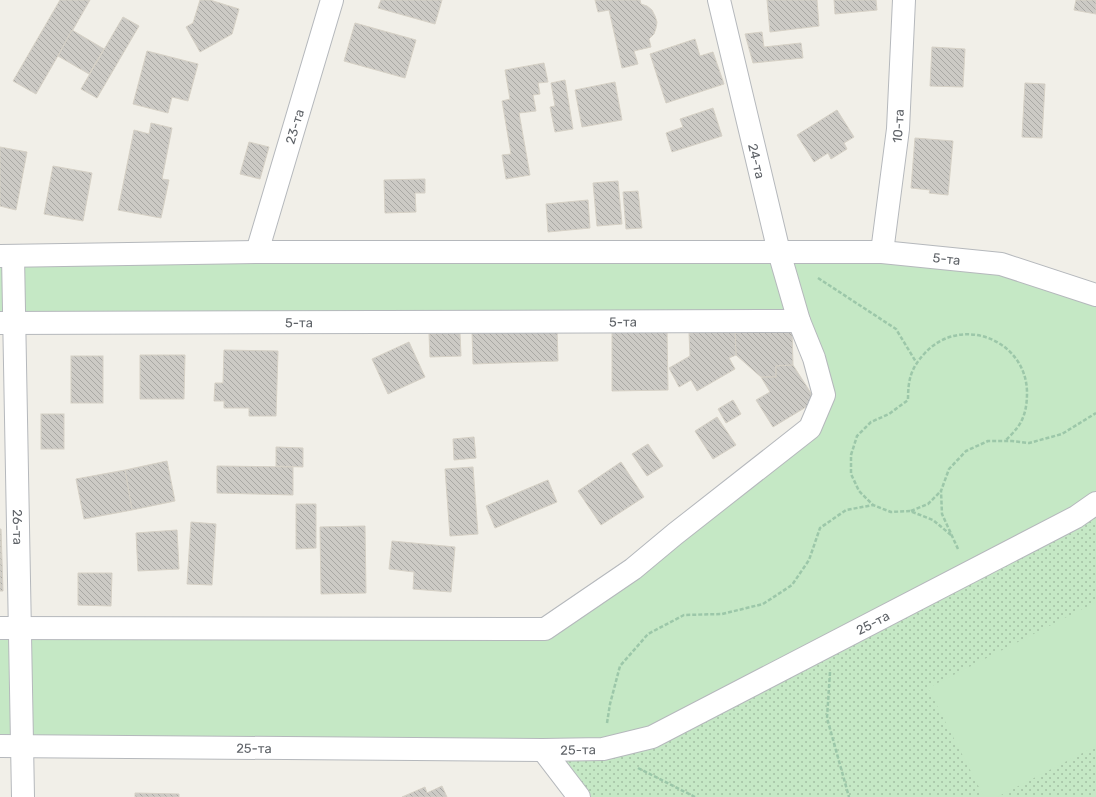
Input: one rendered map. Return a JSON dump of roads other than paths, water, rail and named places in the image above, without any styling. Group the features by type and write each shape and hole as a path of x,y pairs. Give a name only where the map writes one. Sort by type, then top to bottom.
{"street":[{"name":"23-та","path":"257,252 332,0"},
{"name":"24-та","path":"719,0 779,252 799,321"},
{"name":"10-та","path":"882,252 898,129 904,0"},
{"name":"5-та","path":"7,256 257,252 882,252 1001,264 1096,296"},
{"name":"26-та","path":"7,256 10,628 23,746 23,797"},
{"name":"5-та","path":"7,323 799,321"},
{"path":"10,628 545,628 632,569 810,428 824,394 814,358 799,321"},
{"name":"25-та","path":"0,746 543,750 602,749 652,736 1076,518 1096,503"},
{"path":"543,750 579,797"}]}
